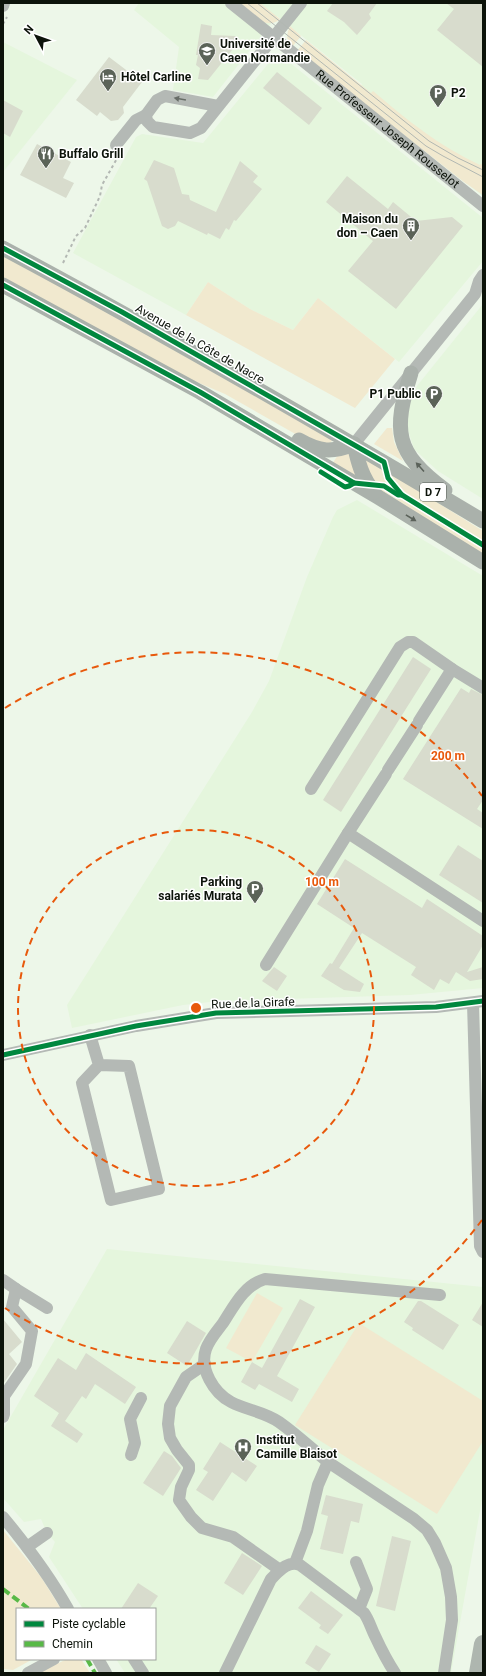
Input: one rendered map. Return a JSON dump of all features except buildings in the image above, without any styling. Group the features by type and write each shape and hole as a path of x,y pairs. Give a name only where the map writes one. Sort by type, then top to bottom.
{"highway":[{"path":"478,1673 483,1644"}],"main road":[{"name":"Avenue de la Côte de Nacre","path":"3,248 122,312 354,444 483,521"},
{"path":"3,285 200,392 378,497 483,562"},
{"path":"411,373 402,402 399,423 401,438 407,452 421,470 483,518"},
{"path":"200,392 233,402 312,448 331,450 345,448 354,444 367,484 378,497"}],"street":[{"name":"Rue Professeur Joseph Rousselot","path":"231,3 483,206"},
{"path":"218,106 165,96 157,100 147,118 153,127 190,133 200,128 218,106 273,37 301,3"},
{"path":"354,444 479,292 479,281 483,275"},
{"path":"311,788 400,647 408,642 413,642 483,688"},
{"path":"266,965 452,669"},
{"path":"348,833 483,921"},
{"path":"478,1002 480,1246 483,1252"},
{"name":"Rue de la Girafe","path":"3,1055 90,1035 216,1013 414,1008 478,1002"},
{"path":"90,1035 99,1065"},
{"path":"99,1065 129,1066 159,1189 111,1200 82,1083 99,1065"},
{"path":"440,1294 265,1279 256,1282 246,1289 206,1349 205,1364 207,1375 217,1390 231,1402 278,1421 328,1462 414,1519 427,1530 435,1543 446,1568 451,1597 452,1620 444,1673"},
{"path":"3,1280 47,1308"},
{"path":"3,1417 4,1396 26,1364 32,1331 12,1307 16,1288"},
{"path":"205,1364 186,1377 170,1406 168,1424 170,1438 189,1465 189,1470 181,1487 179,1500 191,1517 202,1528 233,1537 280,1570"},
{"path":"131,1455 134,1443 130,1419 141,1398"},
{"path":"296,1563 307,1531 318,1485 328,1462"},
{"path":"3,1517 27,1547 59,1593 67,1608"},
{"path":"27,1547 47,1534"},
{"path":"356,1562 367,1589 359,1609"},
{"path":"225,1673 271,1579 280,1570 290,1564 296,1563 359,1609 369,1621 381,1649 395,1673"},
{"path":"28,1673 52,1660"},
{"path":"99,1660 106,1673"},
{"path":"135,1660 143,1673"}],"path":[{"path":"63,263 76,236 85,228 100,196 102,185 122,150"}],"shaded area":[{"path":"139,3 483,3 483,196 354,95 362,84 277,16 213,97 173,90 179,47 134,10"},
{"path":"239,3 260,3 280,19 275,22 264,22 258,19"},
{"path":"290,26 301,36 292,47 287,37"},
{"path":"306,40 371,93 373,91 424,132 465,158 483,165 483,195 464,182 297,51"},
{"path":"3,42 77,80 3,172"},
{"path":"284,58 483,218 483,261 399,362 318,298 293,330 250,309 208,282 186,315 73,253 136,137 142,134 203,143 272,59"},
{"path":"3,254 333,439 327,448 313,444 225,394 185,377 3,278"},
{"path":"208,282 250,309 293,330 318,298 395,359 355,408 186,315"},
{"path":"483,304 483,499 438,471 414,449 407,427 410,400 417,386"},
{"path":"387,428 392,428 394,442 403,461 374,444"},
{"path":"350,454 357,478 332,464 338,455"},
{"path":"367,459 382,468 387,485 372,481 365,462"},
{"path":"390,473 483,531 483,541 397,488"},
{"path":"377,485 483,549 483,555 380,491"},
{"path":"357,500 483,576 483,988 410,995 219,1001 183,1005 72,1028 67,1005 252,712 269,681 307,577 333,517 337,510"},
{"name":"Institut Camille Blaisot","path":"107,1249 483,1287 483,1494 451,1673 125,1673 117,1660 156,1660 156,1608 82,1608 49,1557 55,1542 47,1533 41,1519 24,1522 3,1498 3,1430"},
{"path":"257,1293 283,1308 252,1362 226,1348"},
{"path":"359,1323 483,1401 483,1441 437,1514 295,1425"},
{"path":"3,1530 41,1577 60,1608 16,1608 16,1660 31,1660 13,1670 3,1669"},
{"path":"65,1660 82,1660 90,1673 38,1673"}],"tram line":[{"path":"247,3 426,146 483,177"},
{"path":"257,3 429,141 458,158 483,170"}],"marked path":[{"path":"3,1589 28,1608"},
{"path":"88,1660 95,1673"}],"cycle path":[{"path":"3,248 122,312 384,462 388,478 402,495"},
{"path":"3,285 200,392 354,483"},
{"path":"321,472 345,487 354,483 384,486 398,495 402,495 483,545"},
{"path":"3,1055 136,1026 216,1013 436,1007 483,1001"}],"place":[{"name":"Université de Caen Normandie","path":"207,66"},
{"name":"Hôtel Carline","path":"108,92"},
{"name":"P2","path":"438,108"},
{"name":"Buffalo Grill","path":"46,169"},
{"name":"Maison du don – Caen","path":"411,241"},
{"name":"P1 Public","path":"434,409"},
{"name":"Parking salariés Murata","path":"255,904"},
{"name":"Institut Camille Blaisot","path":"243,1462"}]}
